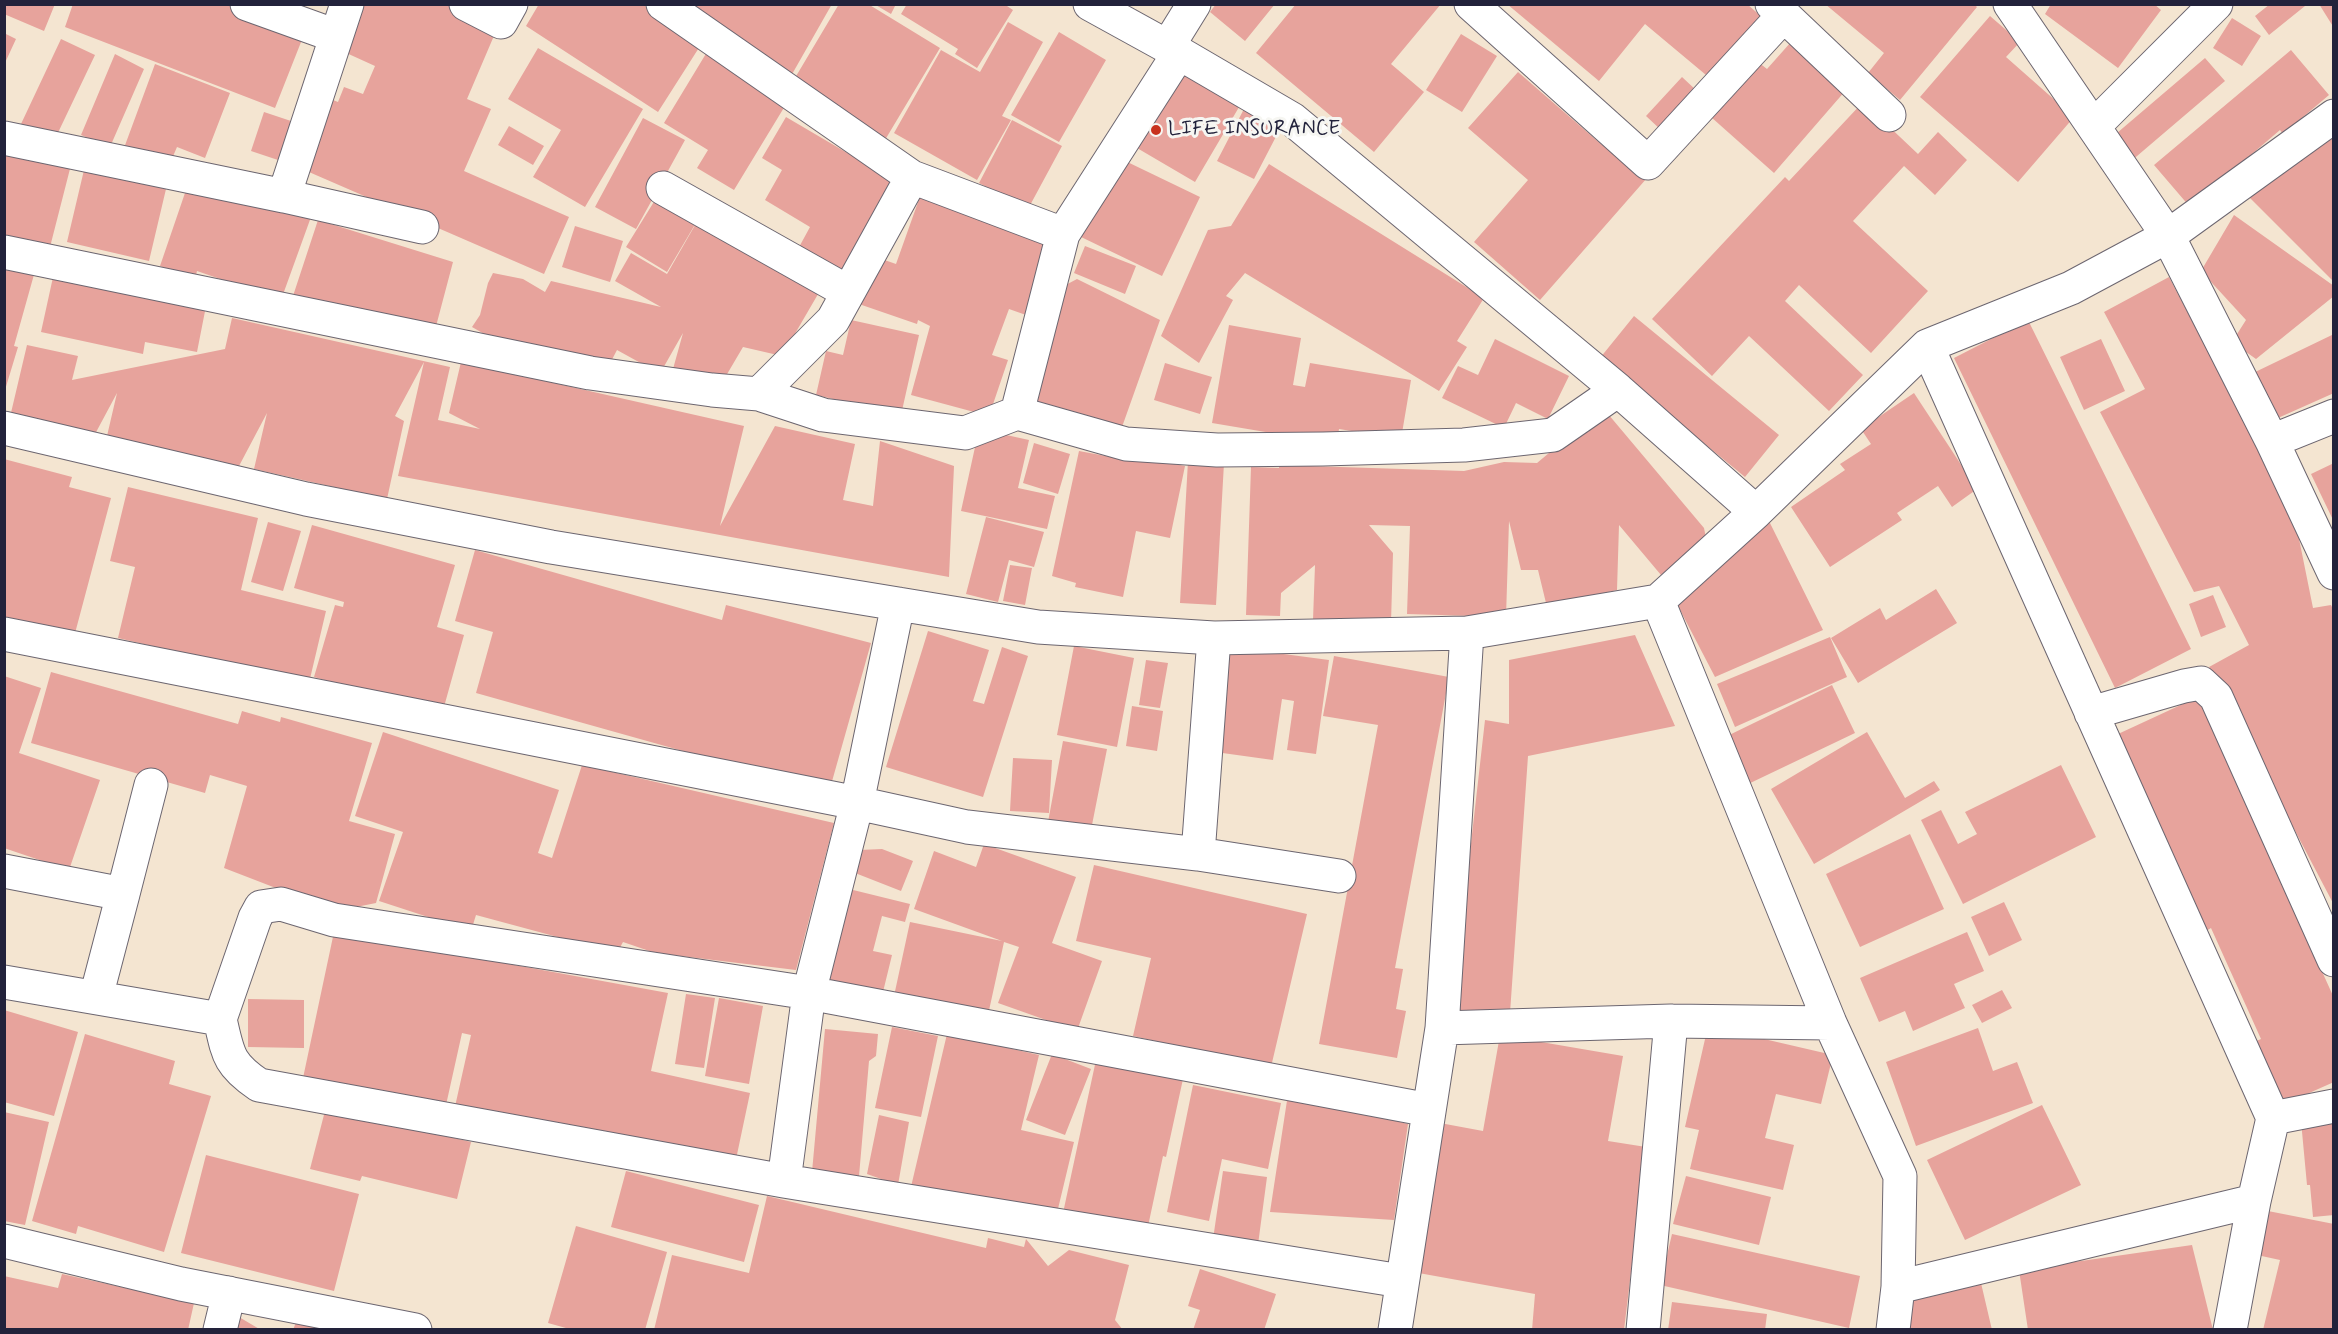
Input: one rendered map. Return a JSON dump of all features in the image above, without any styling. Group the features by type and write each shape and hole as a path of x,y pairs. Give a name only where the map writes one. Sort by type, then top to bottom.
{"street":[{"path":"247,4 336,36"},
{"path":"284,196 347,4"},
{"path":"466,4 501,22 511,4"},
{"path":"663,4 912,177 1063,234"},
{"path":"1090,4 1292,119 1618,390 1756,512"},
{"path":"1017,413 1063,234 1173,50 1194,4"},
{"path":"1471,4 1648,163 1778,10 1889,115"},
{"path":"2010,4 2168,236 2272,441 2334,573"},
{"path":"2094,126 2216,4"},
{"path":"4,428 306,499 551,547 1038,627 1214,638 1467,633 1658,601 1756,512 1927,346 2071,288 2168,236 2334,116"},
{"path":"4,138 422,227"},
{"path":"759,394 833,320 912,177"},
{"path":"663,188 848,292"},
{"path":"4,252 591,373 759,394 823,415 965,433 1017,413 1126,444 1217,450 1464,445 1553,435 1618,390"},
{"path":"1927,346 2273,1118 2254,1201 2230,1329"},
{"path":"2272,441 2334,416"},
{"path":"1658,601 1830,1023 1900,1176 1898,1287 1893,1329"},
{"path":"784,1181 809,993 857,802 898,604"},
{"path":"1395,1329 1442,1028 1467,633"},
{"path":"4,634 857,802 966,827 1198,854 1339,876"},
{"path":"1198,854 1214,638"},
{"path":"2091,713 2201,683 2216,697 2334,960"},
{"path":"96,998 151,785"},
{"path":"4,871 123,894"},
{"path":"1401,1281 784,1181 259,1085 242,1073 229,1057 220,1019 255,918 261,907 280,904 334,920 809,993 1429,1110"},
{"path":"4,982 220,1019"},
{"path":"1442,1028 1671,1021 1830,1023"},
{"path":"1643,1329 1671,1021"},
{"path":"2273,1118 2334,1106"},
{"path":"1898,1287 2254,1201"},
{"path":"4,1241 181,1284 415,1329"},
{"path":"220,1329 229,1293"}],"building":[{"path":"4,4 55,4 44,31 4,14"},
{"path":"73,4 234,4 305,32 275,108 65,27"},
{"path":"363,4 454,4 499,24 467,99 491,109 464,171 569,217 544,274 302,169 333,100 338,102 344,87 363,94 375,66 342,51"},
{"path":"539,4 642,4 702,43 658,112 526,26"},
{"path":"664,4 832,4 791,76"},
{"path":"839,4 868,4 940,48 882,145 789,88"},
{"path":"874,4 896,4 891,14"},
{"path":"907,4 1004,4 1013,10 977,68 955,54 958,49 901,14"},
{"path":"1216,4 1275,4 1245,41 1210,12"},
{"path":"1296,4 1441,4 1391,64 1424,92 1374,152 1256,53"},
{"path":"1507,4 1747,4 1763,18 1712,80 1645,24 1599,81"},
{"path":"1825,4 1974,4 1977,7 1900,100 1868,73 1884,53"},
{"path":"2051,4 2154,4 2161,10 2118,68 2045,14"},
{"path":"2270,4 2304,4 2305,6 2269,35 2255,16"},
{"path":"2319,4 2334,4 2334,28"},
{"path":"1990,16 2020,42 2006,57 2074,117 2018,182 1920,97"},
{"path":"2232,18 2261,36 2242,66 2213,48"},
{"path":"1008,22 1043,42 1002,116 1011,120 977,180 894,133 941,50 980,72"},
{"path":"1059,32 1106,60 1059,142 1011,115"},
{"path":"4,33 16,39 4,65"},
{"path":"1461,34 1497,56 1462,112 1426,90"},
{"path":"61,39 95,55 55,139 21,124"},
{"path":"1791,42 1846,90 1774,173 1711,117 1758,62 1767,69"},
{"path":"538,48 643,109 585,207 533,177 561,130 508,99"},
{"path":"2291,50 2329,95 2283,134 2280,130 2190,207 2154,165"},
{"path":"707,52 788,101 734,190 697,168 708,150 664,123"},
{"path":"115,54 144,69 110,147 81,135"},
{"path":"2205,58 2225,81 2130,162 2110,139"},
{"path":"155,64 230,93 205,158 177,147 171,161 124,148"},
{"path":"1184,68 1242,102 1195,182 1137,148"},
{"path":"1518,72 1602,145 1606,141 1647,178 1540,300 1474,242 1528,180 1468,128"},
{"path":"1682,77 1697,91 1661,130 1646,116"},
{"path":"1863,102 1918,154 1938,132 1967,160 1935,195 1904,166 1853,221 1928,291 1871,353 1799,285 1785,301 1863,375 1829,411 1749,336 1712,376 1652,319 1785,177 1789,181"},
{"path":"1245,107 1282,125 1254,179 1217,161"},
{"path":"264,112 294,122 281,161 251,151"},
{"path":"786,117 895,181 840,274 798,249 810,227 765,200 782,170 762,158"},
{"path":"643,118 685,140 636,229 595,207"},
{"path":"1012,120 1062,146 1028,209 979,183"},
{"path":"509,126 544,146 533,165 498,145"},
{"path":"2334,130 2334,282 2246,194"},
{"path":"4,143 72,161 50,247 4,237"},
{"path":"1117,157 1200,197 1162,276 1079,236"},
{"path":"1269,164 1484,298 1457,341 1467,347 1439,391 1245,273 1226,296 1233,300 1199,363 1161,336 1208,230 1231,226"},
{"path":"84,170 166,189 149,261 67,242"},
{"path":"186,190 311,217 281,300 197,271 195,279 160,266"},
{"path":"922,191 1054,239 1026,315 1009,309 992,355 1008,360 989,416 911,395 930,326 918,320 917,324 856,303 873,256 896,264"},
{"path":"660,192 700,216 667,272 626,247"},
{"path":"2234,215 2334,286 2334,296 2256,359 2232,342 2246,320 2201,271"},
{"path":"318,220 453,262 435,330 292,299"},
{"path":"698,220 821,289 782,356 743,347 723,381 673,369 683,333 662,370 646,366 617,350 607,369 500,343 472,327 480,315 488,283 493,273 523,279 545,292 551,281 661,307 615,281 631,253 667,274"},
{"path":"575,226 623,241 610,282 562,267"},
{"path":"1085,246 1136,266 1125,294 1074,273"},
{"path":"4,262 35,271 14,346 18,347 5,390"},
{"path":"55,268 207,301 197,352 145,342 143,354 41,332"},
{"path":"2169,277 2294,514 2313,608 2331,605 2333,609 2334,905 2209,667 2249,645 2219,586 2194,592 2100,412 2145,389 2104,312"},
{"path":"1077,279 1160,320 1122,427 1024,409 1060,288"},
{"path":"1634,316 1779,435 1745,477 1600,358"},
{"path":"232,318 450,367 438,420 480,429 449,413 461,362 744,426 720,526 775,426 855,444 843,500 873,506 880,441 954,466 949,577 398,476 424,362 395,416 404,421 387,499 254,469 267,413 239,466 107,436 117,393 94,436 10,417 27,345 78,356 72,380 225,349"},
{"path":"851,320 919,335 901,415 816,395 826,351 843,355"},
{"path":"2028,320 2191,649 2115,688 1954,358"},
{"path":"1229,325 1301,338 1293,385 1305,387 1310,363 1411,380 1401,439 1339,429 1337,444 1212,423"},
{"path":"2334,334 2334,393 2269,422 2249,375"},
{"path":"1495,339 1569,376 1548,419 1516,403 1504,428 1442,398 1458,366 1478,375"},
{"path":"2101,339 2125,391 2084,410 2060,357"},
{"path":"1165,363 1212,377 1200,414 1154,400"},
{"path":"1914,393 1977,489 1952,507 1938,486 1897,513 1902,520 1830,567 1791,507 1845,470 1840,464 1871,444 1861,429"},
{"path":"1603,408 1704,528 1706,538 1661,575 1619,525 1617,590 1557,604 1546,603 1538,570 1521,570 1509,521 1506,617 1407,614 1410,526 1369,525 1393,553 1391,623 1313,620 1315,565 1281,593 1280,616 1246,615 1251,467 1279,468 1279,465 1464,471 1504,462 1537,463"},
{"path":"979,429 1029,440 1018,488 1055,496 1047,529 961,511"},
{"path":"1034,443 1070,454 1058,494 1023,483"},
{"path":"1079,451 1122,459 1124,454 1185,466 1170,538 1136,531 1123,597 1075,587 1076,583 1052,576"},
{"path":"4,459 72,477 69,487 111,498 74,637 4,630"},
{"path":"1188,461 1224,463 1216,605 1180,603"},
{"path":"2334,463 2334,522 2311,474"},
{"path":"128,487 258,518 241,590 326,611 309,683 118,638 135,567 110,561"},
{"path":"986,517 1044,532 1034,567 1009,560 998,602 966,594"},
{"path":"1767,517 1823,630 1715,677 1678,606 1685,591 1710,577"},
{"path":"268,522 301,531 283,591 251,582"},
{"path":"312,525 455,565 437,627 464,635 442,714 314,677 335,605 343,607 344,602 294,588"},
{"path":"475,550 722,620 726,605 871,643 829,792 476,693 493,632 455,621"},
{"path":"1010,565 1032,568 1025,605 1003,601"},
{"path":"1936,589 1957,623 1858,683 1831,638 1880,608 1886,620"},
{"path":"2213,595 2226,627 2201,637 2189,604"},
{"path":"928,631 989,650 973,701 984,704 1002,647 1028,656 983,797 886,767"},
{"path":"1635,635 1675,726 1528,756 1510,1013 1452,1011 1485,720 1509,724 1509,660"},
{"path":"1830,637 1847,677 1735,727 1717,684"},
{"path":"1074,646 1134,658 1117,747 1057,735"},
{"path":"1223,646 1329,660 1316,754 1287,750 1294,701 1282,699 1273,760 1208,751"},
{"path":"1334,656 1449,677 1395,968 1403,969 1396,1009 1406,1011 1397,1058 1319,1044 1378,725 1323,716"},
{"path":"1146,660 1168,663 1160,708 1139,705"},
{"path":"51,672 238,724 242,711 280,722 281,717 372,743 349,821 395,834 376,903 356,907 330,906 224,868 247,786 210,775 205,793 31,743"},
{"path":"4,676 41,688 19,753 100,780 69,870 4,848"},
{"path":"1832,685 1855,733 1744,786 1721,739"},
{"path":"2198,697 2334,998 2334,1082 2273,1109 2245,1046 2261,1039 2211,928 2206,931 2118,734"},
{"path":"1132,706 1163,711 1157,751 1126,746"},
{"path":"383,732 559,790 538,853 552,858 582,765 834,823 796,970 664,954 664,956 623,942 617,953 476,915 471,931 379,901 403,832 355,816"},
{"path":"1867,732 1905,798 1934,781 1940,790 1814,864 1771,789"},
{"path":"1063,741 1107,749 1091,830 1048,822"},
{"path":"1013,758 1052,760 1049,813 1010,811"},
{"path":"2061,765 2096,837 1963,904 1921,820 1941,810 1958,844 1977,834 1965,812"},
{"path":"1910,834 1944,909 1860,947 1826,874"},
{"path":"984,844 1076,877 1052,943 1102,961 1077,1031 998,1003 1019,947 1004,942 988,1015 894,996 910,922 1002,941 914,909 934,851 976,867"},
{"path":"882,849 913,861 901,891 850,871 859,850"},
{"path":"1094,865 1307,914 1271,1067 1133,1036 1151,958 1076,941"},
{"path":"845,888 910,904 905,922 882,916 873,951 892,955 882,996 821,980"},
{"path":"2004,902 2022,940 1989,956 1971,917"},
{"path":"334,932 668,993 651,1071 750,1093 735,1164 454,1111 471,1035 462,1033 444,1114 303,1078"},
{"path":"1967,932 1984,971 1954,984 1965,1008 1913,1031 1905,1011 1879,1022 1860,978"},
{"path":"2002,990 2012,1008 1982,1023 1972,1005"},
{"path":"686,994 715,998 704,1068 675,1064"},
{"path":"719,998 763,1006 749,1084 705,1076"},
{"path":"248,999 304,1000 304,1048 248,1047"},
{"path":"4,1010 78,1032 54,1116 4,1102"},
{"path":"1708,1026 1833,1055 1821,1104 1776,1094 1765,1138 1794,1145 1783,1190 1690,1169 1699,1130 1685,1127"},
{"path":"892,1027 938,1036 921,1117 875,1108"},
{"path":"1978,1028 1993,1071 2017,1062 2033,1103 1916,1146 1886,1062"},
{"path":"825,1029 878,1034 876,1056 869,1061 859,1176 812,1172"},
{"path":"85,1034 175,1061 169,1084 211,1096 164,1252 78,1226 76,1234 32,1221"},
{"path":"947,1034 1039,1055 1021,1130 1074,1142 1057,1213 910,1191"},
{"path":"1500,1035 1623,1056 1608,1141 1646,1147 1624,1330 1532,1330 1535,1294 1413,1272 1440,1123 1483,1131"},
{"path":"1052,1054 1091,1069 1065,1135 1026,1120"},
{"path":"1096,1060 1183,1079 1147,1231 1063,1213"},
{"path":"1193,1085 1281,1103 1268,1169 1222,1159 1209,1221 1167,1212"},
{"path":"1288,1094 1408,1124 1394,1220 1270,1212"},
{"path":"2042,1105 2081,1185 1965,1240 1927,1160"},
{"path":"326,1107 471,1142 457,1199 362,1176 360,1181 310,1169"},
{"path":"4,1112 49,1122 25,1225 4,1221"},
{"path":"879,1115 909,1122 898,1185 867,1174"},
{"path":"2334,1118 2334,1215 2313,1217 2310,1185 2307,1185 2301,1121"},
{"path":"206,1155 359,1194 334,1291 181,1253"},
{"path":"626,1171 759,1205 744,1262 611,1227"},
{"path":"1223,1171 1267,1177 1257,1252 1212,1246"},
{"path":"1686,1176 1771,1197 1759,1245 1673,1224"},
{"path":"767,1196 986,1248 988,1238 1024,1247 1026,1239 1048,1266 1069,1250 1129,1265 1115,1320 1123,1330 654,1330 672,1255 749,1273"},
{"path":"2268,1211 2334,1224 2334,1330 2263,1330 2280,1260 2257,1255"},
{"path":"576,1226 667,1252 645,1330 573,1330 548,1323"},
{"path":"1672,1234 1860,1276 1849,1328 1660,1285"},
{"path":"2192,1245 2213,1330 2028,1330 2019,1270"},
{"path":"1200,1269 1276,1294 1264,1330 1193,1330 1200,1310 1188,1306"},
{"path":"62,1274 194,1303 188,1330 4,1330 4,1276 58,1288"},
{"path":"1981,1283 1992,1330 1910,1330 1904,1301"},
{"path":"1672,1302 1767,1314 1765,1330 1668,1330"},
{"path":"239,1317 261,1330 236,1330"},
{"path":"298,1317 330,1330 293,1330"}],"place":[{"name":"LIFE INSURANCE","path":"1156,130"}]}
